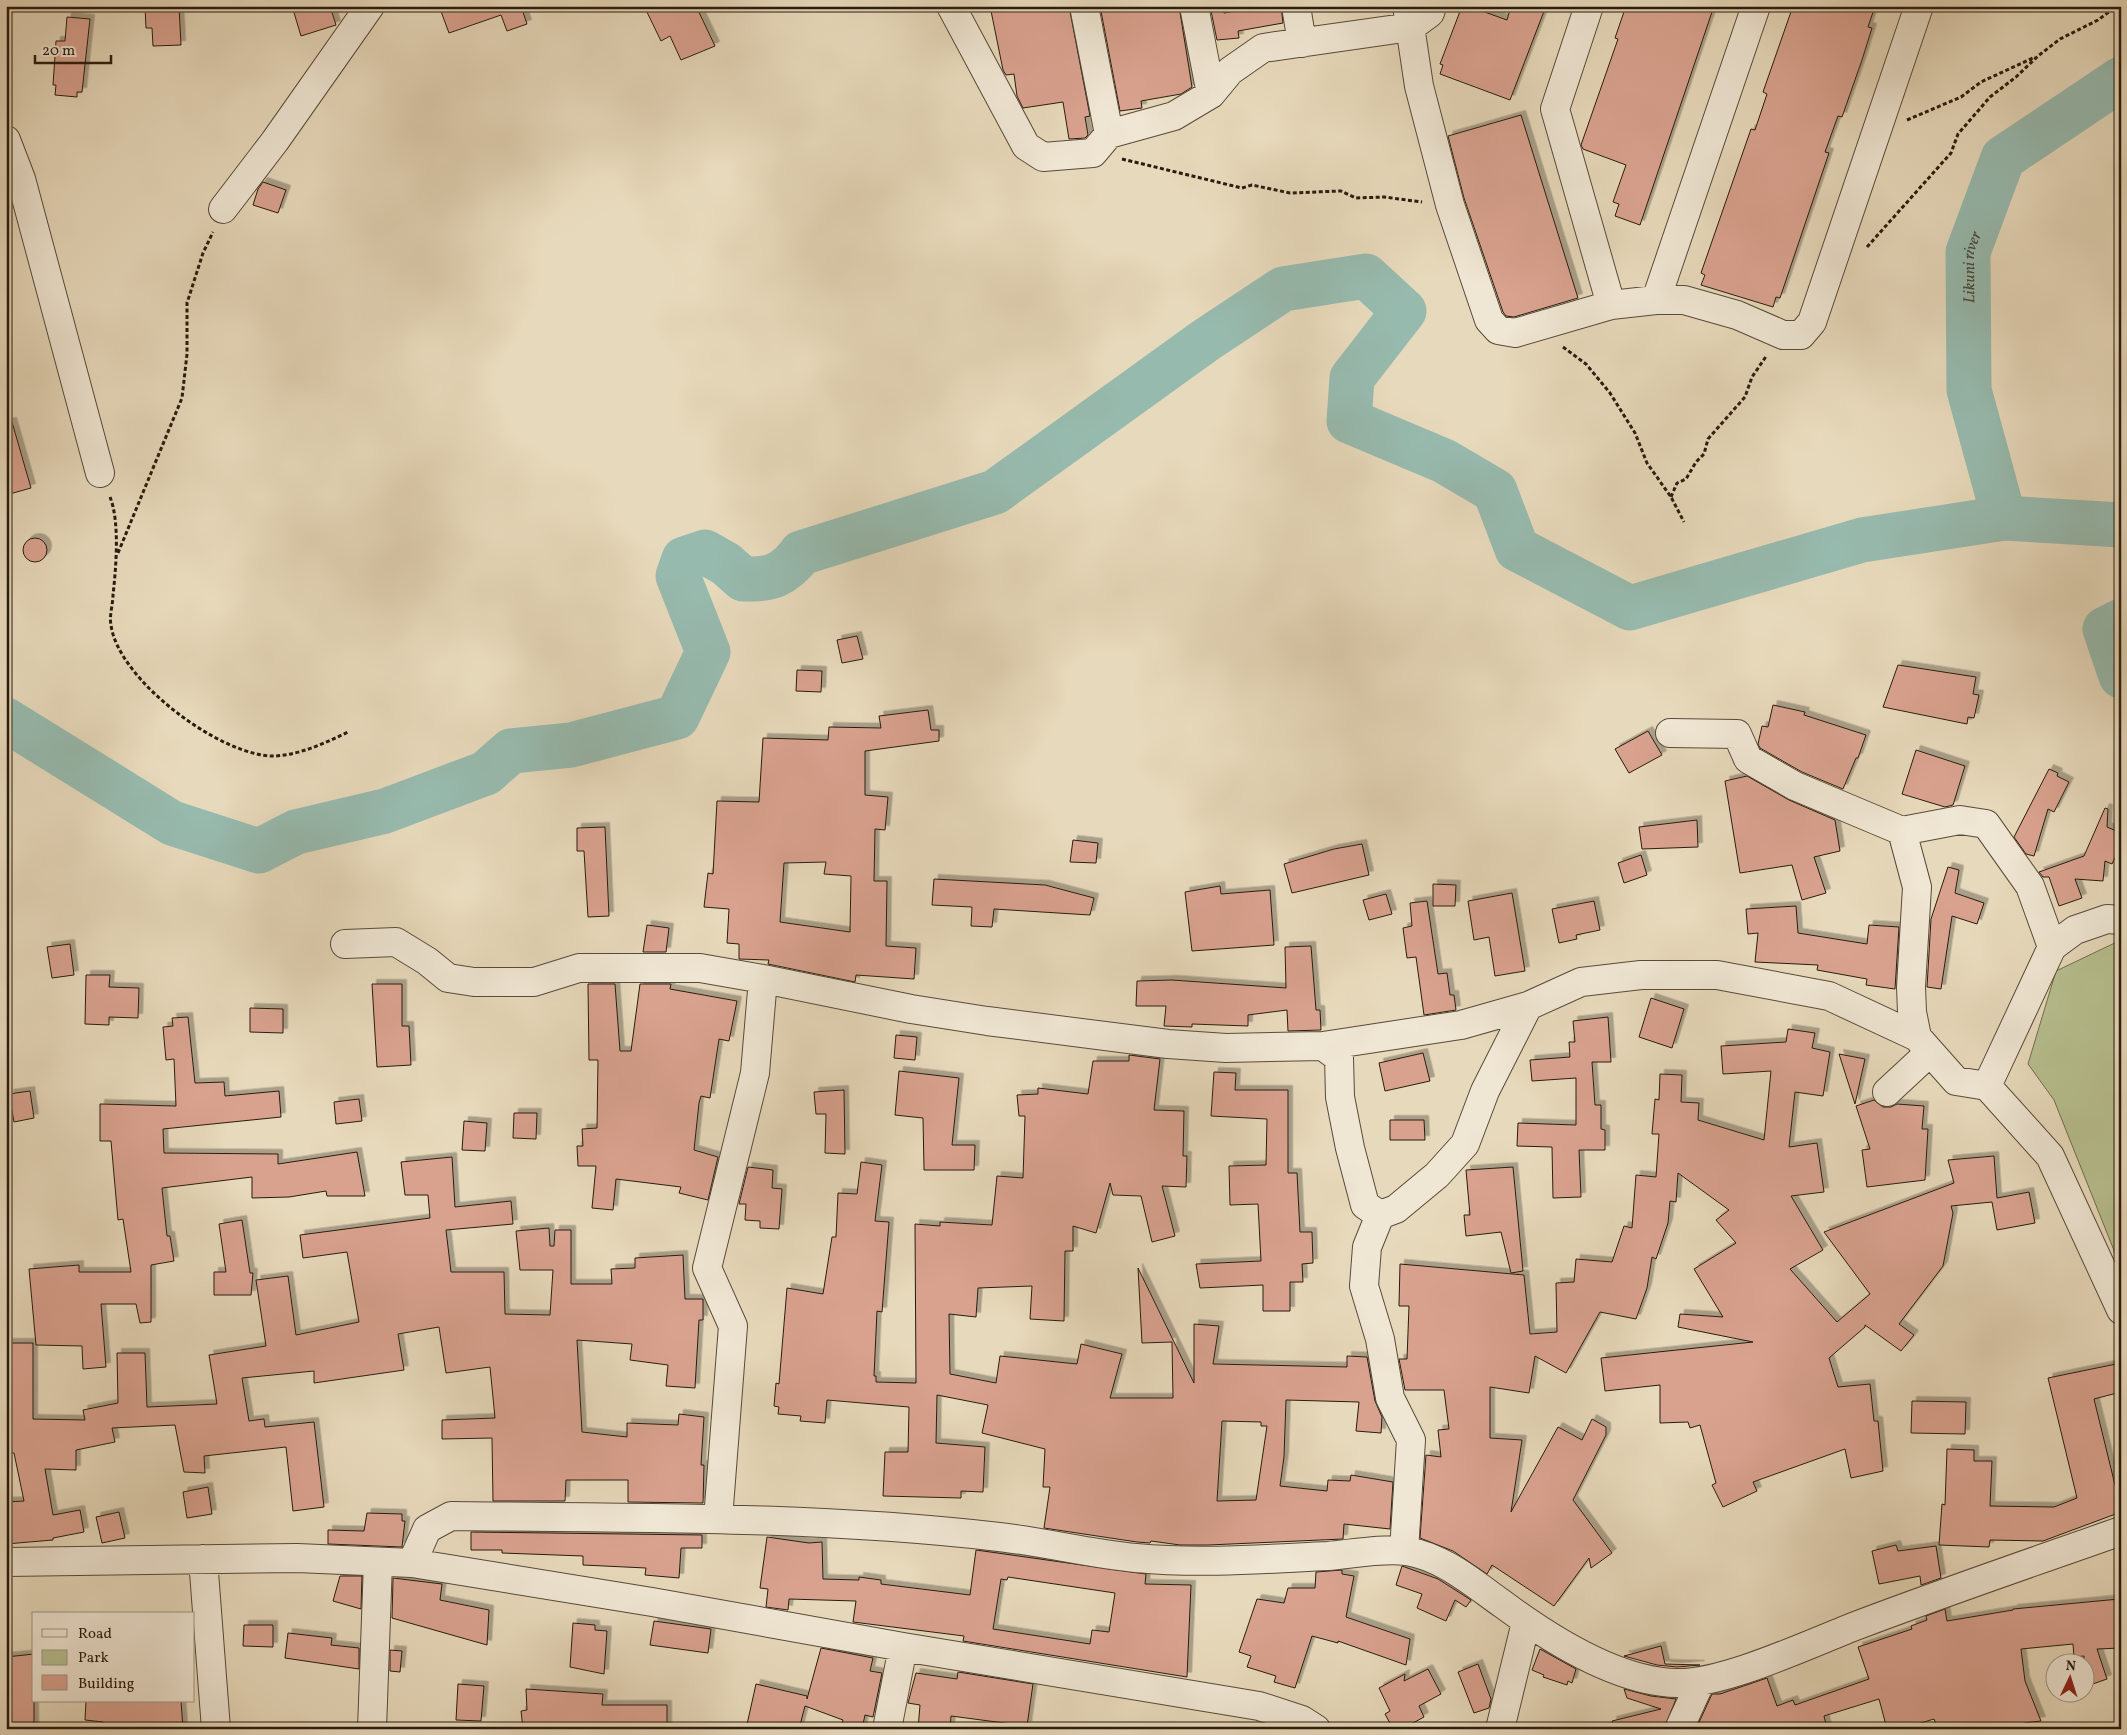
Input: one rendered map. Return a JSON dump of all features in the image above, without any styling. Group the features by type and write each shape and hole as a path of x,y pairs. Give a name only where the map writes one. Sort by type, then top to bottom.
{"street":[{"path":"224,209 275,141 370,6"},
{"path":"951,6 1026,146 1043,157 1101,143 1174,116 1211,94 1230,71 1263,48 1302,43 1409,16 1430,13 1432,6"},
{"path":"1084,6 1101,143"},
{"path":"1194,6 1211,94"},
{"path":"1296,6 1302,43"},
{"path":"1589,6 1555,109 1611,305"},
{"path":"1656,300 1756,6"},
{"path":"1409,16 1419,86 1450,205 1489,320 1498,330 1515,333 1611,305 1656,300 1684,300 1737,315 1782,335 1801,335 1812,322 1919,6"},
{"path":"6,140 21,179 100,473"},
{"path":"1670,733 1737,734 1748,759 1795,786 1902,831 1960,820 1986,824 2030,886 2052,947"},
{"path":"1902,831 1917,888 1911,987 1912,1012 1923,1045"},
{"path":"1987,1086 2052,947 2075,930 2107,919 2121,920"},
{"path":"345,944 396,942 427,961 448,978 474,982 534,982 579,968 700,968 911,1009 1124,1039 1226,1048 1323,1046 1461,1025 1528,1006 1581,982 1641,975 1717,975 1829,996 1923,1045 1956,1081 1987,1086 2050,1156 2121,1310"},
{"path":"718,1519 733,1326 707,1268 755,1074 763,979"},
{"path":"1404,1551 1411,1440 1390,1398 1380,1339 1364,1286 1367,1246 1380,1215 1396,1209 1437,1175 1465,1144 1485,1091 1528,1006"},
{"path":"1887,1092 1923,1045"},
{"path":"1323,1046 1339,1058 1340,1097 1350,1148 1365,1205 1380,1215"},
{"path":"412,1564 427,1529 450,1516 718,1519 826,1524 998,1537 1137,1558 1234,1561 1404,1551 1433,1559 1458,1572 1526,1622 1574,1649 1609,1666 1646,1678 1675,1683 1701,1681 1748,1667 1936,1595 2121,1531"},
{"path":"6,1562 297,1558 412,1564 662,1603 903,1647 1260,1706 1302,1720 1316,1729"},
{"path":"203,1559 216,1729"},
{"path":"372,1729 378,1562"},
{"path":"1500,1729 1526,1622"},
{"path":"887,1729 903,1647"},
{"path":"1679,1729 1701,1681"}],"path":[{"path":"1829,272 1867,246 1951,153 1958,134 1990,97 2060,39 2098,20 2117,6"},
{"path":"1879,124 1911,120 1961,97 1981,82 2038,56"},
{"path":"1101,143 1242,188 1252,185 1290,193 1341,191 1356,198 1384,198 1450,205"},
{"path":"117,555 182,398 187,354 186,303 203,253 224,209"},
{"path":"1537,326 1586,364 1610,393 1635,433 1647,463 1672,497 1684,522"},
{"path":"1672,497 1677,483 1686,479 1696,462 1704,454 1708,439 1745,397 1752,377 1782,335"},
{"path":"100,473 112,503 117,555 111,625 120,651 141,678 173,711 205,733 247,751 275,756 314,748 348,732"}],"green space":[{"path":"2121,940 2121,1268 2054,1100 2028,1064 2056,971"}],"building":[{"path":"179,6 181,45 153,46 152,28 146,28 145,7"},
{"path":"292,6 330,6 336,25 301,36"},
{"path":"439,6 521,6 527,24 507,31 501,15 449,33"},
{"path":"644,6 696,6 715,46 681,60 670,36 661,41"},
{"path":"990,6 1069,6 1090,116 1085,117 1088,135 1085,138 1069,139 1063,102 1023,108 1017,96 1014,74 1006,75 1003,70"},
{"path":"1100,6 1179,6 1192,87 1181,94 1141,101 1142,108 1120,111"},
{"path":"1210,6 1222,6 1224,13 1266,6 1281,6 1283,23 1238,31 1239,38 1217,40"},
{"path":"1462,6 1468,6 1507,20 1511,6 1546,6 1510,100 1440,74 1443,65 1440,64"},
{"path":"1626,6 1714,6 1640,225 1615,216 1619,204 1613,202 1626,165 1583,149 1581,145 1618,39 1615,38"},
{"path":"1793,6 1875,6 1868,27 1872,28 1862,60 1842,117 1838,116 1825,152 1829,153 1780,298 1776,297 1773,307 1701,285 1705,275 1701,273 1751,129 1755,130 1767,94 1763,92"},
{"path":"67,17 90,19 82,92 77,92 77,97 55,95 56,85 53,85 56,41 65,41"},
{"path":"1521,115 1578,298 1514,317 1506,316 1503,312 1464,198 1448,136"},
{"path":"263,182 286,190 278,213 253,205 258,189"},
{"path":"12,422 31,488 6,495 6,423"},
{"path":"35,538 43,542 47,550 43,558 35,562 27,558 23,550 27,542"},
{"path":"857,636 863,659 842,663 837,640"},
{"path":"1898,665 1976,677 1973,694 1979,695 1974,718 1968,717 1967,724 1883,707"},
{"path":"797,670 822,671 821,692 796,691"},
{"path":"1773,705 1805,712 1804,715 1866,735 1858,758 1856,758 1843,789 1802,772 1760,748 1758,744 1762,726 1768,727"},
{"path":"928,710 931,730 939,730 939,741 865,751 865,795 888,797 885,830 875,829 874,881 887,881 886,946 916,948 914,979 856,975 855,982 768,964 769,960 739,959 739,944 727,943 729,909 704,907 708,873 713,874 717,801 759,802 763,738 828,740 829,727 881,728 879,716","holes":["826,862 824,874 851,876 850,932 780,922 784,863"]},
{"path":"1648,731 1662,755 1629,773 1615,749"},
{"path":"1916,750 1965,766 1953,805 1945,807 1902,794"},
{"path":"2049,769 2058,773 2057,776 2069,782 2054,812 2048,809 2034,856 2026,854 2014,837"},
{"path":"1747,776 1789,800 1835,820 1840,851 1814,857 1826,893 1802,900 1792,865 1740,873 1725,781"},
{"path":"2105,808 2108,809 2107,827 2121,833 2121,845 2112,864 2105,861 2103,881 2075,879 2082,898 2059,906 2049,877 2043,877 2039,872 2084,856"},
{"path":"1697,820 1698,847 1642,849 1639,827"},
{"path":"605,827 609,916 588,917 584,851 577,851 577,828"},
{"path":"1073,840 1098,843 1096,863 1070,862"},
{"path":"1362,844 1369,875 1292,893 1284,864 1334,849"},
{"path":"1641,855 1647,875 1624,883 1618,863"},
{"path":"1948,867 1959,870 1955,893 1984,903 1977,924 1952,916 1941,989 1927,987 1931,919"},
{"path":"934,879 1045,885 1094,898 1090,915 994,909 992,927 971,926 972,907 932,905"},
{"path":"1433,884 1456,885 1455,906 1433,906"},
{"path":"1220,886 1221,894 1270,890 1274,945 1192,951 1185,892"},
{"path":"1512,893 1525,971 1495,976 1489,937 1474,940 1468,901"},
{"path":"1386,894 1392,914 1369,920 1363,900"},
{"path":"1427,901 1438,974 1447,973 1450,995 1454,995 1456,1010 1424,1015 1416,957 1407,958 1403,928 1412,926 1410,903"},
{"path":"1594,901 1600,930 1576,935 1577,939 1559,943 1552,909"},
{"path":"1796,906 1798,933 1867,944 1869,925 1899,927 1895,989 1866,985 1867,979 1817,970 1818,965 1755,962 1758,933 1748,934 1746,909"},
{"path":"647,925 669,928 666,952 643,952"},
{"path":"70,944 74,975 52,978 47,947"},
{"path":"1311,946 1316,1010 1320,1010 1321,1030 1288,1031 1287,1010 1248,1015 1248,1026 1192,1024 1192,1027 1164,1026 1166,1006 1136,1006 1137,981 1172,980 1286,988 1285,947"},
{"path":"86,975 110,975 109,987 139,988 138,1018 109,1017 109,1025 85,1024"},
{"path":"372,984 402,984 402,1026 409,1026 411,1065 377,1067"},
{"path":"588,984 615,984 620,1051 631,1051 640,984 671,984 670,989 737,1001 729,1041 719,1039 710,1098 701,1096 699,1103 694,1150 718,1157 708,1200 679,1193 681,1187 616,1179 613,1210 592,1208 596,1166 578,1166 577,1146 583,1146 582,1129 597,1128 598,1060 589,1060"},
{"path":"1651,998 1684,1009 1672,1048 1639,1037"},
{"path":"250,1008 283,1009 283,1033 250,1032"},
{"path":"188,1017 195,1083 224,1082 225,1096 279,1091 281,1117 163,1129 164,1153 278,1154 278,1164 357,1152 365,1196 327,1196 326,1191 289,1197 252,1198 252,1177 162,1188 167,1236 170,1236 174,1261 151,1265 151,1322 140,1323 136,1304 101,1304 106,1367 83,1369 82,1346 36,1345 29,1269 79,1265 79,1272 131,1272 123,1219 118,1220 111,1141 100,1141 100,1104 176,1106 174,1059 166,1060 163,1027 173,1026 172,1018"},
{"path":"1608,1017 1611,1062 1592,1062 1595,1105 1601,1105 1601,1129 1605,1130 1605,1150 1579,1150 1581,1197 1553,1198 1552,1147 1517,1146 1518,1123 1576,1125 1576,1078 1532,1081 1530,1060 1570,1057 1569,1042 1575,1042 1573,1021"},
{"path":"1788,1029 1815,1033 1812,1048 1830,1052 1823,1096 1795,1092 1789,1147 1817,1143 1824,1192 1791,1196 1823,1250 1790,1269 1837,1322 1870,1294 1824,1232 1954,1183 1948,1160 1994,1156 1997,1198 2029,1192 2035,1223 1997,1230 1992,1202 1951,1206 1953,1213 1943,1266 1899,1324 1914,1335 1901,1351 1865,1325 1829,1358 1838,1387 1870,1384 1874,1421 1878,1421 1883,1471 1851,1478 1845,1449 1753,1482 1757,1491 1723,1507 1712,1485 1716,1483 1700,1425 1690,1428 1688,1422 1660,1423 1660,1385 1605,1391 1601,1358 1753,1342 1678,1327 1680,1314 1723,1317 1694,1269 1736,1243 1716,1220 1729,1210 1678,1173 1676,1202 1670,1201 1668,1223 1656,1259 1652,1257 1647,1288 1636,1319 1600,1312 1566,1373 1535,1356 1529,1393 1490,1387 1490,1438 1522,1440 1511,1512 1558,1427 1582,1440 1592,1419 1606,1427 1606,1435 1573,1500 1612,1553 1591,1568 1589,1558 1554,1606 1492,1565 1487,1574 1453,1551 1420,1538 1426,1455 1441,1457 1438,1430 1449,1429 1444,1390 1405,1390 1399,1359 1407,1359 1409,1306 1399,1306 1400,1264 1524,1275 1530,1334 1557,1332 1556,1283 1574,1282 1576,1259 1612,1262 1624,1226 1632,1228 1636,1175 1656,1177 1659,1134 1652,1134 1655,1099 1659,1100 1660,1074 1682,1075 1681,1102 1699,1103 1698,1120 1764,1140 1771,1071 1723,1074 1721,1046 1786,1042"},
{"path":"896,1035 917,1037 915,1060 894,1058"},
{"path":"1423,1053 1430,1081 1385,1091 1379,1063"},
{"path":"1839,1054 1865,1059 1855,1104"},
{"path":"1129,1055 1160,1059 1154,1110 1184,1111 1183,1156 1187,1156 1186,1187 1162,1186 1175,1236 1152,1242 1141,1196 1113,1195 1110,1183 1096,1233 1073,1226 1073,1251 1065,1251 1064,1321 1030,1319 1032,1286 978,1288 976,1317 949,1314 950,1374 996,1383 1000,1356 1077,1364 1081,1344 1122,1354 1110,1398 1173,1398 1172,1342 1142,1343 1138,1268 1194,1383 1194,1324 1219,1326 1213,1364 1347,1367 1347,1356 1367,1357 1375,1401 1382,1417 1381,1433 1356,1431 1359,1402 1286,1400 1284,1457 1280,1486 1327,1491 1328,1480 1350,1481 1351,1475 1393,1482 1390,1529 1344,1524 1343,1539 1180,1545 1151,1541 1150,1543 1137,1542 1044,1528 1050,1487 1043,1487 1045,1449 982,1433 988,1405 937,1395 936,1443 985,1447 983,1492 961,1491 961,1498 883,1496 885,1452 908,1452 909,1407 827,1400 825,1423 800,1421 801,1416 778,1414 779,1407 774,1406 776,1383 779,1384 787,1288 823,1294 832,1237 836,1237 838,1193 857,1194 861,1162 882,1165 875,1221 889,1222 882,1312 877,1311 874,1376 876,1376 876,1382 916,1383 915,1224 940,1226 940,1222 992,1225 997,1176 1023,1178 1025,1116 1019,1116 1017,1095 1038,1094 1038,1088 1088,1094 1093,1061 1129,1061","holes":["1222,1421 1261,1422 1261,1426 1267,1426 1256,1500 1217,1501"]},
{"path":"899,1071 959,1078 952,1145 975,1145 974,1170 924,1170 923,1118 895,1115"},
{"path":"1214,1072 1236,1073 1235,1090 1288,1090 1288,1173 1297,1173 1300,1232 1312,1232 1313,1263 1302,1264 1303,1282 1290,1282 1290,1311 1263,1311 1263,1285 1200,1288 1196,1264 1261,1261 1258,1204 1230,1205 1229,1166 1266,1165 1267,1119 1211,1116"},
{"path":"844,1090 845,1154 825,1153 826,1114 816,1114 814,1092"},
{"path":"30,1091 34,1118 14,1122 9,1094"},
{"path":"359,1099 362,1121 336,1124 334,1102"},
{"path":"1874,1100 1883,1107 1891,1107 1897,1104 1924,1106 1922,1129 1928,1129 1925,1180 1867,1187 1862,1150 1870,1149 1856,1106"},
{"path":"514,1113 537,1113 536,1139 513,1138"},
{"path":"1390,1120 1424,1120 1425,1140 1390,1140"},
{"path":"464,1121 487,1123 485,1151 462,1150"},
{"path":"452,1157 455,1207 511,1201 513,1224 446,1230 451,1272 504,1272 505,1314 550,1315 553,1270 520,1270 516,1231 549,1228 550,1246 554,1246 555,1230 571,1230 571,1284 612,1284 611,1269 635,1268 635,1258 683,1255 685,1299 703,1299 703,1320 699,1320 695,1388 666,1386 668,1365 630,1360 632,1344 577,1340 582,1432 627,1437 627,1423 678,1425 679,1414 704,1417 701,1465 704,1465 703,1503 628,1502 628,1480 566,1480 565,1501 493,1501 492,1438 442,1439 442,1420 495,1418 490,1367 446,1373 439,1327 398,1334 404,1370 314,1383 314,1371 242,1378 249,1421 264,1419 265,1427 314,1422 324,1507 293,1511 286,1447 204,1456 205,1473 184,1472 175,1425 112,1428 115,1442 76,1450 76,1470 45,1469 53,1515 80,1510 84,1532 53,1538 53,1540 6,1544 6,1502 24,1501 14,1453 6,1453 6,1343 33,1343 33,1419 85,1420 83,1410 118,1403 117,1353 145,1353 147,1407 217,1404 209,1355 266,1346 256,1280 288,1276 296,1335 359,1322 347,1252 303,1258 300,1235 430,1218 428,1195 405,1195 401,1162"},
{"path":"748,1167 773,1170 772,1188 782,1189 779,1229 760,1228 760,1221 745,1220 746,1204 739,1204"},
{"path":"1513,1167 1523,1271 1511,1273 1501,1232 1466,1236 1464,1215 1470,1215 1466,1170"},
{"path":"242,1220 250,1273 253,1273 251,1295 214,1295 214,1272 226,1272 219,1224"},
{"path":"2121,1363 2121,1392 2094,1399 2115,1485 2121,1482 2121,1512 2043,1541 1990,1540 1989,1547 1939,1545 1942,1504 1945,1505 1947,1449 1974,1450 1974,1461 1992,1461 1990,1506 2054,1507 2077,1498 2048,1378"},
{"path":"1912,1401 1966,1402 1965,1434 1911,1433"},
{"path":"208,1487 212,1514 187,1518 183,1492"},
{"path":"119,1512 125,1538 102,1543 96,1517"},
{"path":"367,1513 402,1514 402,1521 405,1521 402,1547 328,1544 328,1530 364,1531"},
{"path":"471,1532 702,1535 702,1548 681,1548 679,1578 645,1575 646,1568 583,1565 583,1556 502,1553 502,1550 471,1550"},
{"path":"767,1537 809,1543 822,1542 823,1579 859,1580 859,1577 881,1580 881,1584 970,1595 976,1550 1146,1574 1145,1584 1191,1585 1187,1677 963,1641 964,1636 853,1622 856,1601 789,1599 788,1610 766,1607 768,1589 760,1588","holes":["1008,1577 1115,1593 1109,1632 1092,1630 1090,1644 993,1629 1001,1579 1007,1580"]},
{"path":"1896,1545 1898,1551 1936,1546 1941,1578 1921,1585 1920,1576 1879,1584 1872,1551"},
{"path":"1402,1566 1438,1579 1471,1600 1466,1607 1455,1600 1446,1621 1417,1608 1422,1594 1396,1585"},
{"path":"1342,1570 1342,1574 1354,1576 1346,1617 1410,1639 1406,1665 1338,1641 1338,1643 1312,1636 1295,1688 1274,1682 1276,1676 1247,1667 1251,1656 1239,1652 1257,1599 1284,1603 1288,1588 1315,1588 1316,1572"},
{"path":"340,1576 362,1576 361,1609 333,1601"},
{"path":"393,1578 442,1584 440,1600 489,1610 487,1645 392,1618"},
{"path":"2119,1599 2121,1648 2097,1649 2107,1679 2094,1684 2094,1652 2074,1652 2073,1644 2021,1649 2025,1681 2041,1721 2024,1723 2025,1729 1938,1729 1934,1719 1901,1729 1887,1729 1879,1699 1824,1716 1827,1729 1696,1729 1712,1694 1720,1694 1767,1678 1777,1706 1793,1700 1795,1705 1869,1679 1858,1647 1912,1629 1911,1626 1927,1620 1926,1616 1945,1609 1947,1621 2013,1609"},
{"path":"654,1621 711,1629 708,1653 650,1645"},
{"path":"573,1623 595,1625 595,1630 607,1631 604,1674 570,1667"},
{"path":"244,1625 273,1625 273,1647 243,1646"},
{"path":"288,1633 332,1638 331,1645 359,1648 359,1669 285,1658"},
{"path":"1661,1646 1665,1664 1700,1665 1677,1667 1657,1665 1624,1656"},
{"path":"821,1648 873,1658 870,1671 882,1673 873,1717 865,1715 862,1729 840,1729 843,1720 805,1706 799,1729 746,1729 756,1684 807,1696 807,1699"},
{"path":"1540,1649 1576,1669 1572,1683 1568,1681 1567,1685 1543,1677 1544,1675 1532,1670"},
{"path":"390,1650 402,1651 400,1672 390,1671"},
{"path":"32,1654 34,1729 6,1729 6,1657"},
{"path":"1478,1664 1491,1699 1489,1708 1474,1713 1458,1672"},
{"path":"1428,1669 1441,1694 1419,1706 1424,1717 1402,1729 1393,1729 1385,1714 1390,1711 1379,1688 1405,1674 1404,1681"},
{"path":"958,1672 1033,1684 1027,1726 951,1716 950,1729 918,1729 920,1705 908,1703 916,1673 957,1679"},
{"path":"458,1684 484,1686 481,1721 456,1720"},
{"path":"526,1689 603,1694 602,1705 667,1705 667,1729 523,1729 521,1711 527,1710"},
{"path":"1624,1689 1651,1696 1676,1699 1664,1729 1613,1729 1612,1721 1661,1709 1627,1698"},
{"path":"86,1702 181,1702 183,1729 103,1729 103,1722 85,1720"}],"waterway":[{"name":"Likuni river","path":"2004,518 1969,390 1968,252 2003,158 2121,79"},
{"path":"6,720 172,823 259,851 296,832 385,811 486,773 511,751 571,745 677,717 708,652 678,576 684,559 705,552 726,564 743,579 761,579 782,572 801,553 995,492 1206,340 1283,289 1366,276 1404,311 1352,378 1349,421 1444,461 1495,491 1517,549 1630,608 1862,540 2004,518 2121,525"},
{"path":"2121,621 2105,629 2121,676"}]}
